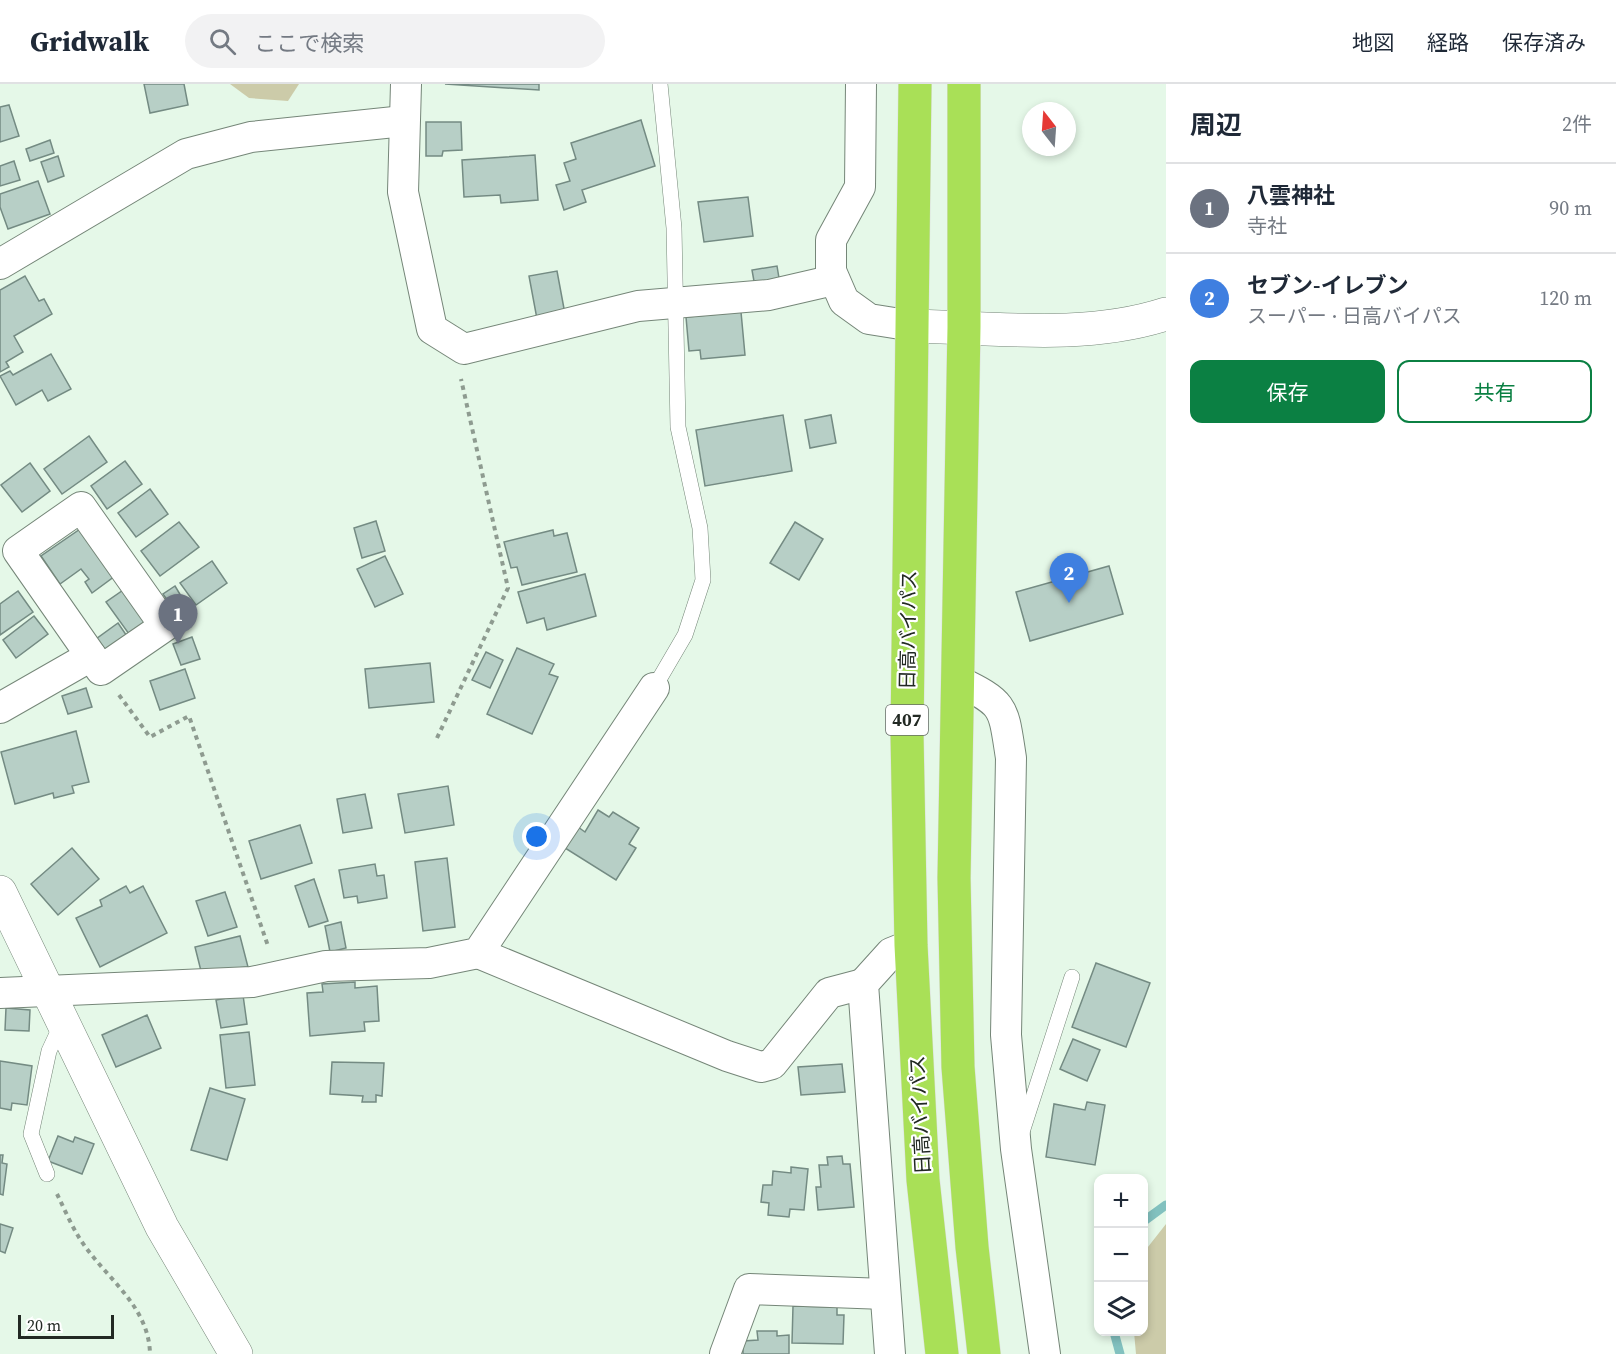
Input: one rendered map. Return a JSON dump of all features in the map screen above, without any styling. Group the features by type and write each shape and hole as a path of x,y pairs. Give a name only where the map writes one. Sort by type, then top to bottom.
{"highway":[{"name":"日高バイパス","path":"915,84 907,734 911,945 923,1180 942,1354"},
{"name":"日高バイパス","path":"964,84 964,327 954,878 958,1067 972,1247 984,1354"}],"street":[{"path":"406,84 403,192 432,329 464,348 638,306 770,295 834,280"},
{"path":"861,84 860,187 831,240 831,271 844,301 870,319 913,326 1081,330 1142,322 1166,314"},
{"path":"0,262 186,154 251,137 404,121"},
{"path":"0,708 96,663 165,626 81,507 18,551 96,663"},
{"path":"958,681 990,696 1004,715 1011,758 1006,1035 1016,1149 1045,1354"},
{"path":"478,953 654,688"},
{"path":"0,892 162,1227 236,1354"},
{"path":"0,993 56,1006 252,982 326,966 429,963 478,953 727,1056 761,1067 772,1064 829,993 863,984 891,953 911,945"},
{"path":"863,984 890,1354"},
{"path":"725,1354 749,1289 885,1294"}],"lane":[{"path":"654,688 685,635 703,580 700,528 678,427 674,228 660,84"},
{"path":"1016,1149 1072,977"},
{"path":"47,1174 31,1134 56,1006"}],"path":[{"path":"437,738 508,588 460,379 464,348"},
{"path":"96,663 150,737 189,716 279,976"},
{"path":"47,1174 80,1239 142,1316 148,1333 150,1354"}],"green space":[{"path":"230,84 299,84 288,101 249,98"},
{"path":"1166,1224 1166,1354 1136,1354 1134,1336 1148,1336 1148,1247"}],"building":[{"path":"144,84 184,84 188,105 150,113"},
{"path":"445,84 539,84 539,90"},
{"path":"9,105 19,136 0,142 0,107"},
{"path":"641,120 655,166 582,190 586,202 564,210 556,185 570,181 564,163 576,159 571,143"},
{"path":"426,122 461,122 462,150 443,151 442,156 426,156"},
{"path":"50,140 54,153 30,161 26,149"},
{"path":"535,155 538,200 501,203 500,195 464,197 462,160"},
{"path":"58,156 64,176 48,182 41,162"},
{"path":"14,161 20,180 0,186 0,166"},
{"path":"38,181 50,214 8,229 0,207 0,194"},
{"path":"748,197 753,236 704,242 698,202"},
{"path":"777,266 780,284 755,287 752,270"},
{"path":"557,271 565,314 537,319 529,276"},
{"path":"25,276 39,301 44,299 52,314 14,336 23,352 6,362 9,367 0,372 0,290"},
{"path":"741,312 745,355 701,359 700,350 689,351 686,317"},
{"path":"51,354 71,389 48,401 42,390 16,405 0,376 10,371 13,375"},
{"path":"783,415 792,471 705,486 696,430"},
{"path":"831,415 836,443 810,448 805,420"},
{"path":"89,436 107,462 62,494 44,469"},
{"path":"125,461 142,484 107,509 91,486"},
{"path":"30,463 50,491 22,512 1,485"},
{"path":"150,489 168,514 136,537 118,513"},
{"path":"376,521 385,551 362,558 354,528"},
{"path":"179,522 199,547 160,576 141,551"},
{"path":"795,522 823,539 799,580 770,563"},
{"path":"86,525 119,573 92,593 85,582 89,579 81,569 60,584 41,556"},
{"path":"553,530 554,536 567,533 577,572 522,585 517,567 511,568 504,542"},
{"path":"385,556 403,594 375,607 357,569"},
{"path":"212,561 227,583 196,605 180,583"},
{"path":"1109,566 1123,614 1030,641 1016,592"},
{"path":"585,574 596,616 547,630 544,618 527,623 518,592"},
{"path":"129,586 151,618 129,634 106,602"},
{"path":"175,586 187,606 176,613 163,594"},
{"path":"18,591 33,612 0,635 0,604"},
{"path":"34,616 48,634 16,658 3,640"},
{"path":"118,623 131,642 108,658 96,639"},
{"path":"192,637 200,659 181,665 173,644"},
{"path":"517,648 554,664 549,674 558,677 532,734 487,714"},
{"path":"486,652 503,660 490,688 472,680"},
{"path":"430,663 434,702 369,708 365,669"},
{"path":"185,669 195,698 160,710 150,681"},
{"path":"86,688 92,707 68,714 62,696"},
{"path":"76,731 89,782 72,786 74,793 54,798 53,793 15,804 1,752"},
{"path":"448,786 454,825 405,833 398,794"},
{"path":"365,794 372,828 343,833 337,799"},
{"path":"598,810 609,817 613,812 639,828 629,844 636,848 616,880 565,848 578,827 585,832"},
{"path":"300,825 312,863 261,879 249,841"},
{"path":"72,848 99,879 58,915 31,884"},
{"path":"447,858 455,927 423,931 415,862"},
{"path":"375,864 377,876 384,875 387,898 358,903 357,896 344,898 339,870"},
{"path":"314,879 328,921 309,927 295,886"},
{"path":"126,886 130,893 143,886 167,933 100,967 76,918 102,906 100,900"},
{"path":"225,892 237,927 208,936 196,901"},
{"path":"341,922 346,948 330,952 325,926"},
{"path":"240,936 248,967 201,971 195,947"},
{"path":"1096,963 1150,983 1126,1047 1072,1027"},
{"path":"355,982 355,988 377,986 379,1021 364,1022 365,1031 310,1036 307,993 323,992 322,984"},
{"path":"243,995 247,1024 221,1028 216,1000"},
{"path":"6,1008 30,1010 29,1031 5,1030"},
{"path":"147,1015 161,1048 116,1067 102,1035"},
{"path":"249,1032 255,1085 226,1088 220,1035"},
{"path":"1073,1039 1100,1050 1087,1081 1060,1069"},
{"path":"0,1061 32,1066 27,1105 12,1103 11,1110 0,1108"},
{"path":"332,1062 384,1063 382,1096 376,1095 376,1102 362,1102 363,1096 330,1094"},
{"path":"842,1064 845,1092 801,1095 798,1067"},
{"path":"210,1088 245,1099 227,1160 191,1150"},
{"path":"1087,1102 1105,1105 1095,1165 1046,1157 1054,1104 1085,1110"},
{"path":"58,1136 73,1142 75,1137 94,1144 82,1174 48,1161"},
{"path":"0,1155 3,1155 2,1163 7,1164 3,1195 0,1194"},
{"path":"842,1156 843,1164 850,1164 854,1207 818,1210 816,1187 821,1187 819,1165 828,1165 827,1157"},
{"path":"791,1167 808,1169 804,1210 790,1209 789,1217 768,1215 769,1203 761,1202 763,1185 772,1185 773,1171 791,1173"},
{"path":"0,1224 13,1228 5,1253 0,1251"},
{"path":"793,1306 837,1307 837,1315 844,1315 843,1344 792,1343"},
{"path":"757,1331 777,1331 777,1336 789,1335 789,1354 743,1354 743,1341 758,1340"}],"waterway":[{"path":"1148,1218 1166,1205"},
{"path":"1115,1336 1120,1354"}],"place":[{"name":"セブン-イレブン","path":"1069,603"},
{"name":"八雲神社","path":"178,644"}]}
